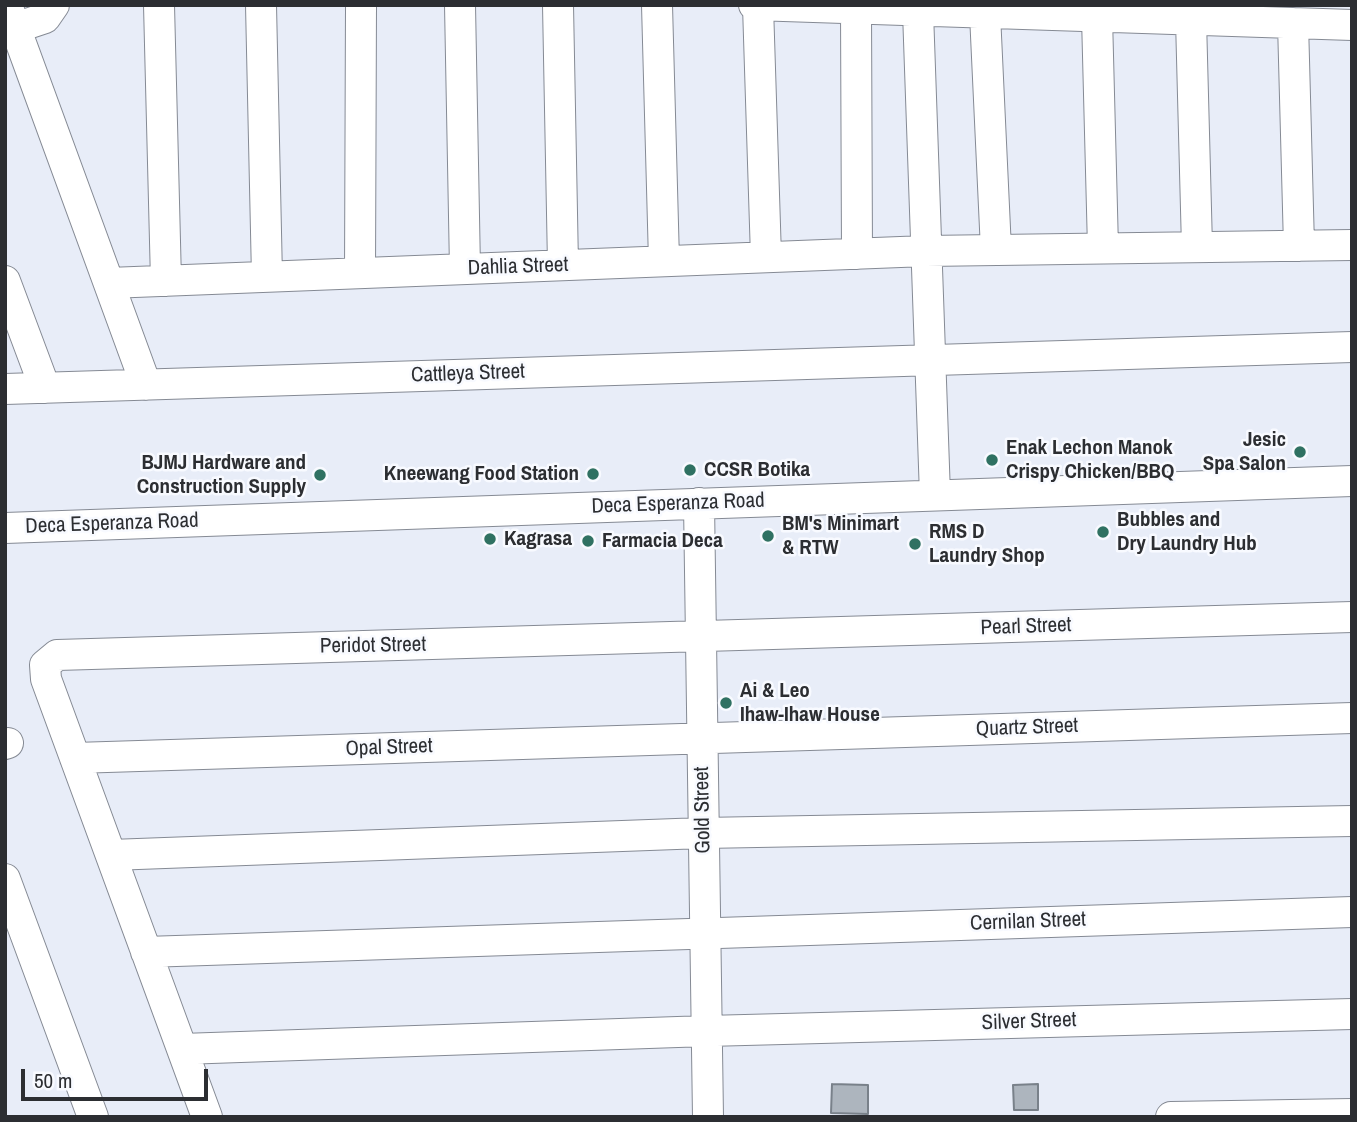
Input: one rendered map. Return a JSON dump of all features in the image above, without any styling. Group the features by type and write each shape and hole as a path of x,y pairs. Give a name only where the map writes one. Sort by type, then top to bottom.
{"street":[{"path":"54,5 45,18 11,17 146,385"},
{"path":"159,5 166,281"},
{"path":"261,5 267,277"},
{"path":"360,273 361,5"},
{"path":"460,5 465,269"},
{"path":"558,5 563,265"},
{"path":"657,5 664,261"},
{"path":"766,257 756,6 1352,25"},
{"path":"856,10 857,254"},
{"path":"918,12 935,495"},
{"path":"985,14 996,250"},
{"path":"1097,17 1103,248"},
{"path":"1191,20 1197,247"},
{"path":"1293,23 1299,246"},
{"name":"Dahlia Street","path":"109,283 926,251 1352,245"},
{"path":"5,281 45,388"},
{"name":"Cattleya Street","path":"5,389 1352,347"},
{"name":"Deca Esperanza Road","path":"5,528 1352,481"},
{"name":"Gold Street","path":"699,503 708,1117"},
{"name":"Pearl Street","path":"701,637 1352,617"},
{"name":"Peridot Street","path":"75,758 45,671 47,661 63,654 701,637"},
{"name":"Quartz Street","path":"702,738 1352,718"},
{"name":"Opal Street","path":"75,758 702,738"},
{"path":"75,758 207,1117"},
{"path":"111,855 704,833 1352,821"},
{"path":"5,879 93,1117"},
{"name":"Cernilan Street","path":"146,951 1352,912"},
{"name":"Silver Street","path":"182,1049 707,1031 1352,1014"},
{"path":"1171,1117 1349,1111"}],"building":[{"path":"832,1084 868,1085 868,1114 831,1113"},
{"path":"1038,1084 1038,1110 1014,1110 1013,1085"}],"place":[{"name":"Jesic Spa Salon","path":"1300,452"},
{"name":"Enak Lechon Manok Crispy Chicken/BBQ","path":"992,460"},
{"name":"CCSR Botika","path":"690,470"},
{"name":"Kneewang Food Station","path":"593,474"},
{"name":"BJMJ Hardware and Construction Supply","path":"320,475"},
{"name":"Bubbles and Dry Laundry Hub","path":"1103,532"},
{"name":"BM's Minimart & RTW","path":"768,536"},
{"name":"Kagrasa","path":"490,539"},
{"name":"Farmacia Deca","path":"588,541"},
{"name":"RMS D Laundry Shop","path":"915,544"},
{"name":"Ai & Leo Ihaw-Ihaw House","path":"726,703"}]}
